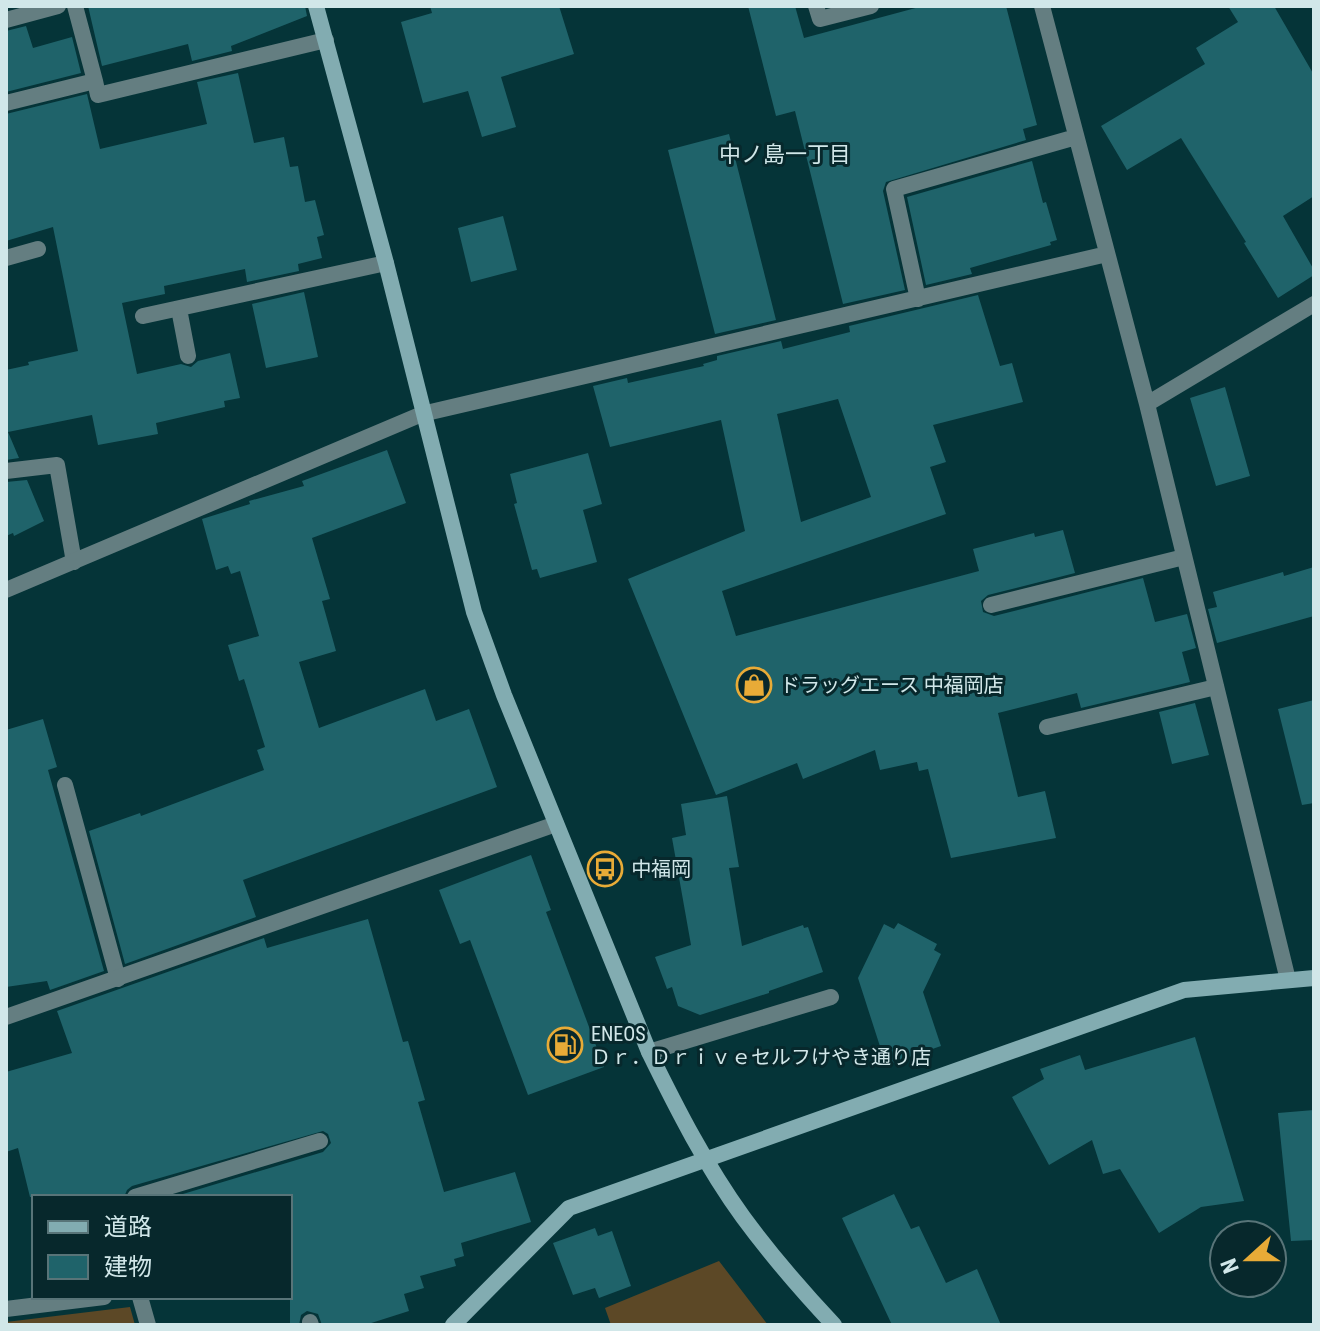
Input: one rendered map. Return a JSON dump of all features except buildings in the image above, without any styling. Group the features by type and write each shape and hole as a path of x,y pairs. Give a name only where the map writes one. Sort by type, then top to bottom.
{"street":[{"path":"6,20 58,6"},
{"path":"75,6 98,95 326,40"},
{"path":"316,6 386,263 474,612 556,824 649,1052 705,1160 743,1217 794,1282 834,1325"},
{"path":"816,6 820,19 871,6"},
{"path":"1042,6 1147,404 1288,980"},
{"path":"6,103 95,81"},
{"path":"918,299 894,189 1076,137"},
{"path":"6,258 38,249"},
{"path":"6,590 422,414 1107,254"},
{"path":"143,316 386,263"},
{"path":"1147,404 1314,304"},
{"path":"179,309 188,356"},
{"path":"6,471 57,465 74,562"},
{"path":"991,605 1184,557"},
{"path":"1047,727 1216,687"},
{"path":"65,785 118,979"},
{"path":"6,1017 556,824"},
{"path":"453,1325 569,1208 1184,990 1314,978"},
{"path":"649,1052 831,997"},
{"path":"142,1195 320,1141"},
{"path":"6,1309 88,1299"},
{"path":"141,1299 148,1325"}],"shaded area":[{"path":"719,1261 768,1325 611,1325 605,1308"},
{"path":"130,1307 135,1325 6,1325 6,1322"}],"place":[{"name":"ドラッグエース 中福岡店","path":"754,685"},
{"name":"中福岡","path":"605,869"},
{"name":"ENEOS Ｄｒ．Ｄｒｉｖｅセルフけやき通り店","path":"565,1045"}],"district":[{"name":"中ノ島一丁目","path":"785,154"}]}
